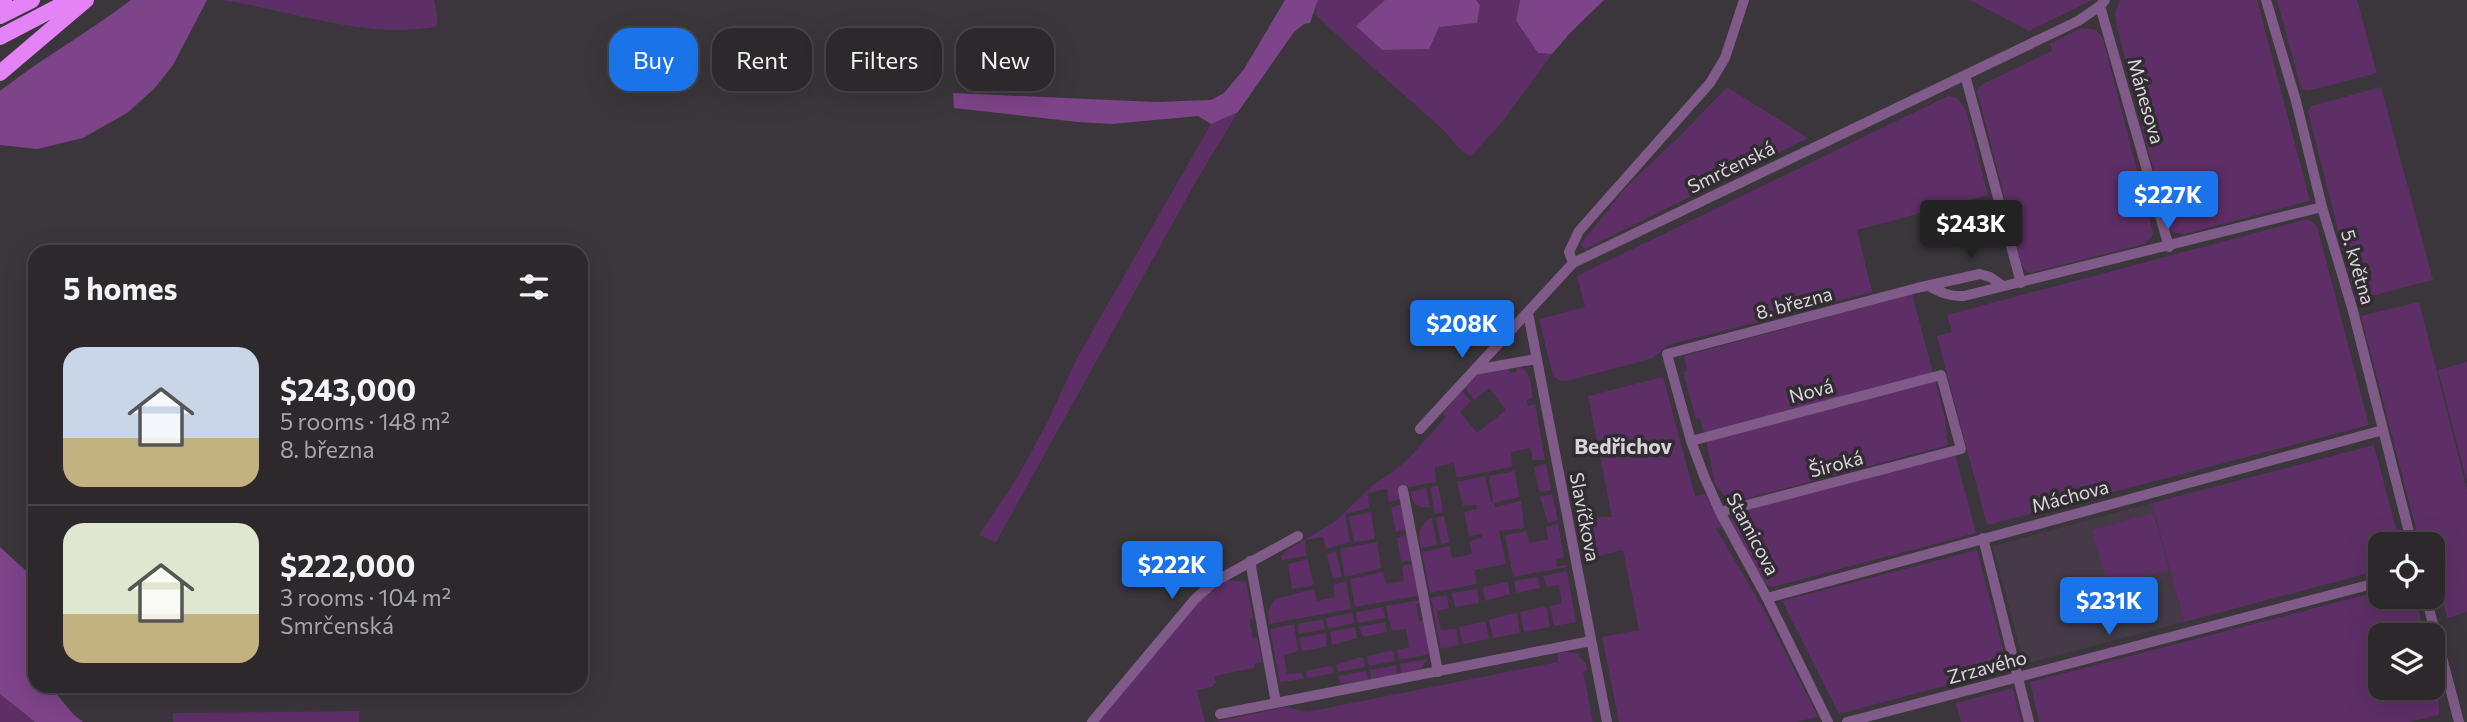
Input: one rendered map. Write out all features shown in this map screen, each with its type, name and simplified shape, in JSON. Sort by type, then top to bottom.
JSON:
[{"type":"highway","points":[[0,16],[33,0]]},
{"type":"highway","points":[[0,37],[71,0]]},
{"type":"highway","points":[[0,73],[86,0]]},
{"type":"street","points":[[1573,263],[1569,252],[1578,231],[1710,83],[1725,58],[1744,0]]},
{"type":"street","name":"5. května","points":[[2266,0],[2296,101],[2322,208],[2353,311],[2409,532]]},
{"type":"street","name":"Smrčenská","points":[[1420,429],[1573,263],[2078,21],[2103,3]]},
{"type":"street","name":"Mánesova","points":[[2103,3],[2169,247]]},
{"type":"street","points":[[1965,75],[2021,283]]},
{"type":"street","name":"8. března","points":[[1929,286],[1956,297],[2322,208]]},
{"type":"street","name":"8. března","points":[[1667,354],[1980,274],[2003,286]]},
{"type":"street","name":"Slavíčkova","points":[[1528,313],[1607,722]]},
{"type":"street","name":"Stamicova","points":[[1667,354],[1691,441],[1720,512],[1767,597],[1828,722]]},
{"type":"street","points":[[1474,370],[1536,359]]},
{"type":"street","name":"Nová","points":[[1691,441],[1941,375],[1961,449]]},
{"type":"street","name":"Máchova","points":[[1767,597],[2383,430]]},
{"type":"street","name":"Široká","points":[[1720,512],[1961,449]]},
{"type":"street","points":[[1403,490],[1438,672]]},
{"type":"street","points":[[1092,722],[1195,599],[1214,582],[1298,536]]},
{"type":"street","points":[[1983,538],[2029,722]]},
{"type":"street","points":[[1250,561],[1276,703]]},
{"type":"street","name":"Zrzavého","points":[[1847,722],[2368,585]]},
{"type":"street","points":[[2429,609],[2459,722]]},
{"type":"street","points":[[1220,713],[1591,641]]},
{"type":"shaded area","points":[[131,0],[207,0],[173,65],[154,89],[127,113],[83,138],[37,149],[0,145],[0,91]]},
{"type":"shaded area","points":[[220,0],[434,0],[438,21],[435,27],[381,29],[327,22]]},
{"type":"shaded area","points":[[1285,0],[1318,0],[1310,23],[1294,32],[1238,112],[1211,124],[1198,116],[1112,124],[954,108],[953,93],[1156,102],[1211,100],[1224,93],[1244,69]]},
{"type":"shaded area","points":[[1318,0],[1385,0],[1356,26],[1382,50],[1429,49],[1439,27],[1477,23],[1480,5],[1476,0],[1520,0],[1516,22],[1538,53],[1552,54],[1503,121],[1471,156],[1462,151],[1444,130],[1315,14]]},
{"type":"shaded area","points":[[1385,0],[1476,0],[1480,5],[1477,23],[1439,27],[1429,49],[1382,50],[1356,26]]},
{"type":"shaded area","points":[[1520,0],[1604,0],[1552,54],[1538,53],[1516,21]]},
{"type":"shaded area","points":[[1970,0],[2092,0],[2029,31]]},
{"type":"shaded area","points":[[2120,0],[2257,0],[2310,201],[2184,234],[2172,232],[2167,223],[2117,27],[2115,13]]},
{"type":"shaded area","points":[[2277,0],[2357,0],[2377,73],[2307,91],[2301,88]]},
{"type":"shaded area","points":[[2081,28],[2096,30],[2103,39],[2153,232],[2152,237],[2144,244],[2030,273],[2021,263],[1977,90],[1983,84],[2052,51],[2050,44]]},
{"type":"shaded area","points":[[1727,87],[1808,138],[1585,249],[1581,244],[1627,186]]},
{"type":"shaded area","points":[[2381,87],[2433,280],[2356,300],[2308,112],[2311,106]]},
{"type":"shaded area","points":[[1948,96],[1958,98],[1966,111],[1988,195],[1857,230],[1872,292],[1668,345],[1653,358],[1567,381],[1553,376],[1539,319],[1585,307],[1577,276]]},
{"type":"shaded area","points":[[1238,112],[1195,183],[996,542],[979,535],[1017,478],[1048,421],[1077,358],[1211,124]]},
{"type":"shaded area","points":[[2308,219],[2317,226],[2369,425],[1987,525],[1937,336],[1952,332],[1947,315]]},
{"type":"shaded area","points":[[1912,294],[1933,373],[1704,433],[1700,418],[1696,419],[1683,372],[1687,371],[1684,356]]},
{"type":"shaded area","points":[[2419,302],[2467,490],[2467,612],[2447,618],[2445,532],[2417,532],[2361,316]]},
{"type":"shaded area","points":[[2467,362],[2467,482],[2438,370]]},
{"type":"shaded area","points":[[1516,366],[1528,374],[1533,398],[1527,400],[1528,406],[1535,404],[1545,460],[1533,460],[1530,448],[1511,452],[1512,467],[1460,477],[1456,476],[1454,463],[1435,467],[1436,482],[1399,489],[1401,499],[1389,502],[1387,489],[1368,493],[1369,508],[1345,514],[1350,542],[1326,549],[1323,537],[1305,540],[1306,556],[1282,560],[1281,556],[1286,551],[1336,521],[1374,484],[1412,455],[1446,417],[1443,413],[1462,391],[1471,401],[1460,412],[1477,433],[1506,410],[1489,388],[1474,400],[1465,388],[1476,375],[1509,367],[1510,373],[1517,372]]},
{"type":"shaded area","points":[[1663,377],[1695,496],[1705,494],[1722,526],[1716,529],[1762,606],[1818,717],[1795,722],[1619,722],[1602,637],[1639,630],[1623,550],[1585,559],[1578,526],[1589,519],[1612,517],[1588,396]]},
{"type":"shaded area","points":[[1935,380],[1945,419],[1948,445],[1730,503],[1715,484],[1706,440]]},
{"type":"shaded area","points":[[2374,445],[2397,532],[2368,532],[2368,573],[2184,622],[2152,503]]},
{"type":"shaded area","points":[[1955,454],[1976,533],[1772,587],[1765,584],[1730,522],[1732,515],[1737,512]]},
{"type":"shaded area","points":[[1546,464],[1551,490],[1542,492],[1539,491],[1534,467]]},
{"type":"shaded area","points":[[1515,471],[1519,497],[1494,503],[1495,507],[1521,501],[1524,528],[1499,531],[1506,564],[1474,570],[1477,584],[1430,593],[1422,552],[1450,546],[1452,558],[1472,554],[1470,542],[1482,537],[1481,534],[1469,536],[1464,512],[1477,509],[1476,505],[1463,506],[1457,482],[1485,476],[1491,502],[1489,476]]},
{"type":"shaded area","points":[[1438,485],[1443,510],[1435,514],[1430,488]]},
{"type":"shaded area","points":[[1426,488],[1430,508],[1414,503],[1410,492]]},
{"type":"shaded area","points":[[1552,494],[1558,520],[1548,523],[1540,497]]},
{"type":"shaded area","points":[[2152,503],[2184,622],[2024,664],[1993,546]]},
{"type":"shaded area","points":[[1401,504],[1407,529],[1396,532],[1391,508]]},
{"type":"shaded area","points":[[1371,512],[1375,539],[1354,542],[1349,517]]},
{"type":"shaded area","points":[[2153,513],[2169,570],[2108,587],[2092,530]]},
{"type":"shaded area","points":[[1444,516],[1449,540],[1448,543],[1441,544],[1436,518]]},
{"type":"shaded area","points":[[1432,518],[1437,545],[1421,548],[1420,530],[1424,523]]},
{"type":"shaded area","points":[[1558,524],[1564,557],[1556,560],[1557,567],[1566,567],[1513,577],[1505,535],[1527,531],[1529,543],[1548,539],[1546,527]]},
{"type":"shaded area","points":[[1408,534],[1413,560],[1401,562],[1397,538]]},
{"type":"shaded area","points":[[1377,542],[1381,568],[1345,577],[1340,549]]},
{"type":"shaded area","points":[[0,547],[28,573],[28,693],[56,693],[83,722],[35,722],[0,694]]},
{"type":"shaded area","points":[[1977,550],[2008,669],[1839,714],[1782,601]]},
{"type":"shaded area","points":[[1336,551],[1342,577],[1333,579],[1327,555]]},
{"type":"shaded area","points":[[1308,559],[1313,583],[1311,586],[1292,589],[1288,564]]},
{"type":"shaded area","points":[[1413,564],[1418,596],[1355,607],[1350,579],[1383,572],[1386,584],[1404,581],[1402,568]]},
{"type":"shaded area","points":[[1567,571],[1576,622],[1554,626],[1550,606],[1562,603],[1559,585],[1547,587],[1543,576]]},
{"type":"shaded area","points":[[1538,577],[1540,588],[1516,593],[1514,581]]},
{"type":"shaded area","points":[[1228,580],[1246,582],[1253,618],[1249,620],[1253,638],[1257,637],[1262,662],[1254,664],[1254,668],[1214,676],[1216,683],[1213,687],[1197,690],[1205,722],[1098,722],[1197,603]]},
{"type":"shaded area","points":[[1346,581],[1351,609],[1269,624],[1268,611],[1275,599],[1314,589],[1317,601],[1335,597],[1333,585]]},
{"type":"shaded area","points":[[1508,582],[1510,594],[1485,601],[1483,587]]},
{"type":"shaded area","points":[[1477,589],[1479,603],[1455,607],[1452,593]]},
{"type":"shaded area","points":[[2368,594],[2368,609],[2418,609],[2422,623],[2368,623],[2368,700],[2439,700],[2439,715],[2409,722],[2039,722],[2030,682]]},
{"type":"shaded area","points":[[1447,595],[1449,608],[1437,611],[1441,630],[1456,629],[1459,645],[1441,649],[1431,598]]},
{"type":"shaded area","points":[[1420,600],[1421,603],[1416,604],[1419,621],[1425,620],[1430,651],[1426,655],[1399,660],[1397,650],[1409,647],[1406,629],[1393,631],[1386,606]]},
{"type":"shaded area","points":[[1383,607],[1385,618],[1358,623],[1356,612]]},
{"type":"shaded area","points":[[1547,608],[1550,627],[1524,632],[1520,612]]},
{"type":"shaded area","points":[[1352,613],[1354,623],[1328,629],[1326,618]]},
{"type":"shaded area","points":[[1517,614],[1520,633],[1493,638],[1489,620]]},
{"type":"shaded area","points":[[1323,619],[1325,629],[1299,634],[1298,624]]},
{"type":"shaded area","points":[[1385,622],[1387,632],[1363,637],[1359,627]]},
{"type":"shaded area","points":[[1486,623],[1489,639],[1463,644],[1459,627]]},
{"type":"shaded area","points":[[1294,624],[1298,650],[1284,655],[1287,674],[1302,673],[1304,679],[1280,682],[1270,629]]},
{"type":"shaded area","points":[[1355,627],[1357,638],[1332,645],[1330,632]]},
{"type":"shaded area","points":[[1326,633],[1326,647],[1302,651],[1299,638]]},
{"type":"shaded area","points":[[1391,651],[1395,661],[1369,666],[1367,656]]},
{"type":"shaded area","points":[[1557,653],[1580,654],[1579,657],[1586,663],[1587,670],[1583,671],[1593,722],[1214,722],[1287,707],[1307,712],[1558,662]]},
{"type":"shaded area","points":[[1363,658],[1365,667],[1338,672],[1336,665]]},
{"type":"shaded area","points":[[1428,659],[1420,669],[1401,673],[1400,664]]},
{"type":"shaded area","points":[[1396,665],[1397,674],[1371,680],[1370,670]]},
{"type":"shaded area","points":[[1333,667],[1334,673],[1307,678],[1306,671]]},
{"type":"shaded area","points":[[1366,671],[1368,680],[1340,684],[1339,676]]},
{"type":"shaded area","points":[[2013,688],[2021,722],[1961,722],[1956,703]]},
{"type":"shaded area","points":[[0,694],[35,722],[0,722]]},
{"type":"shaded area","points":[[359,711],[359,722],[173,722],[173,713]]},
{"type":"district","name":"Bedřichov","points":[[1623,447]]}]
